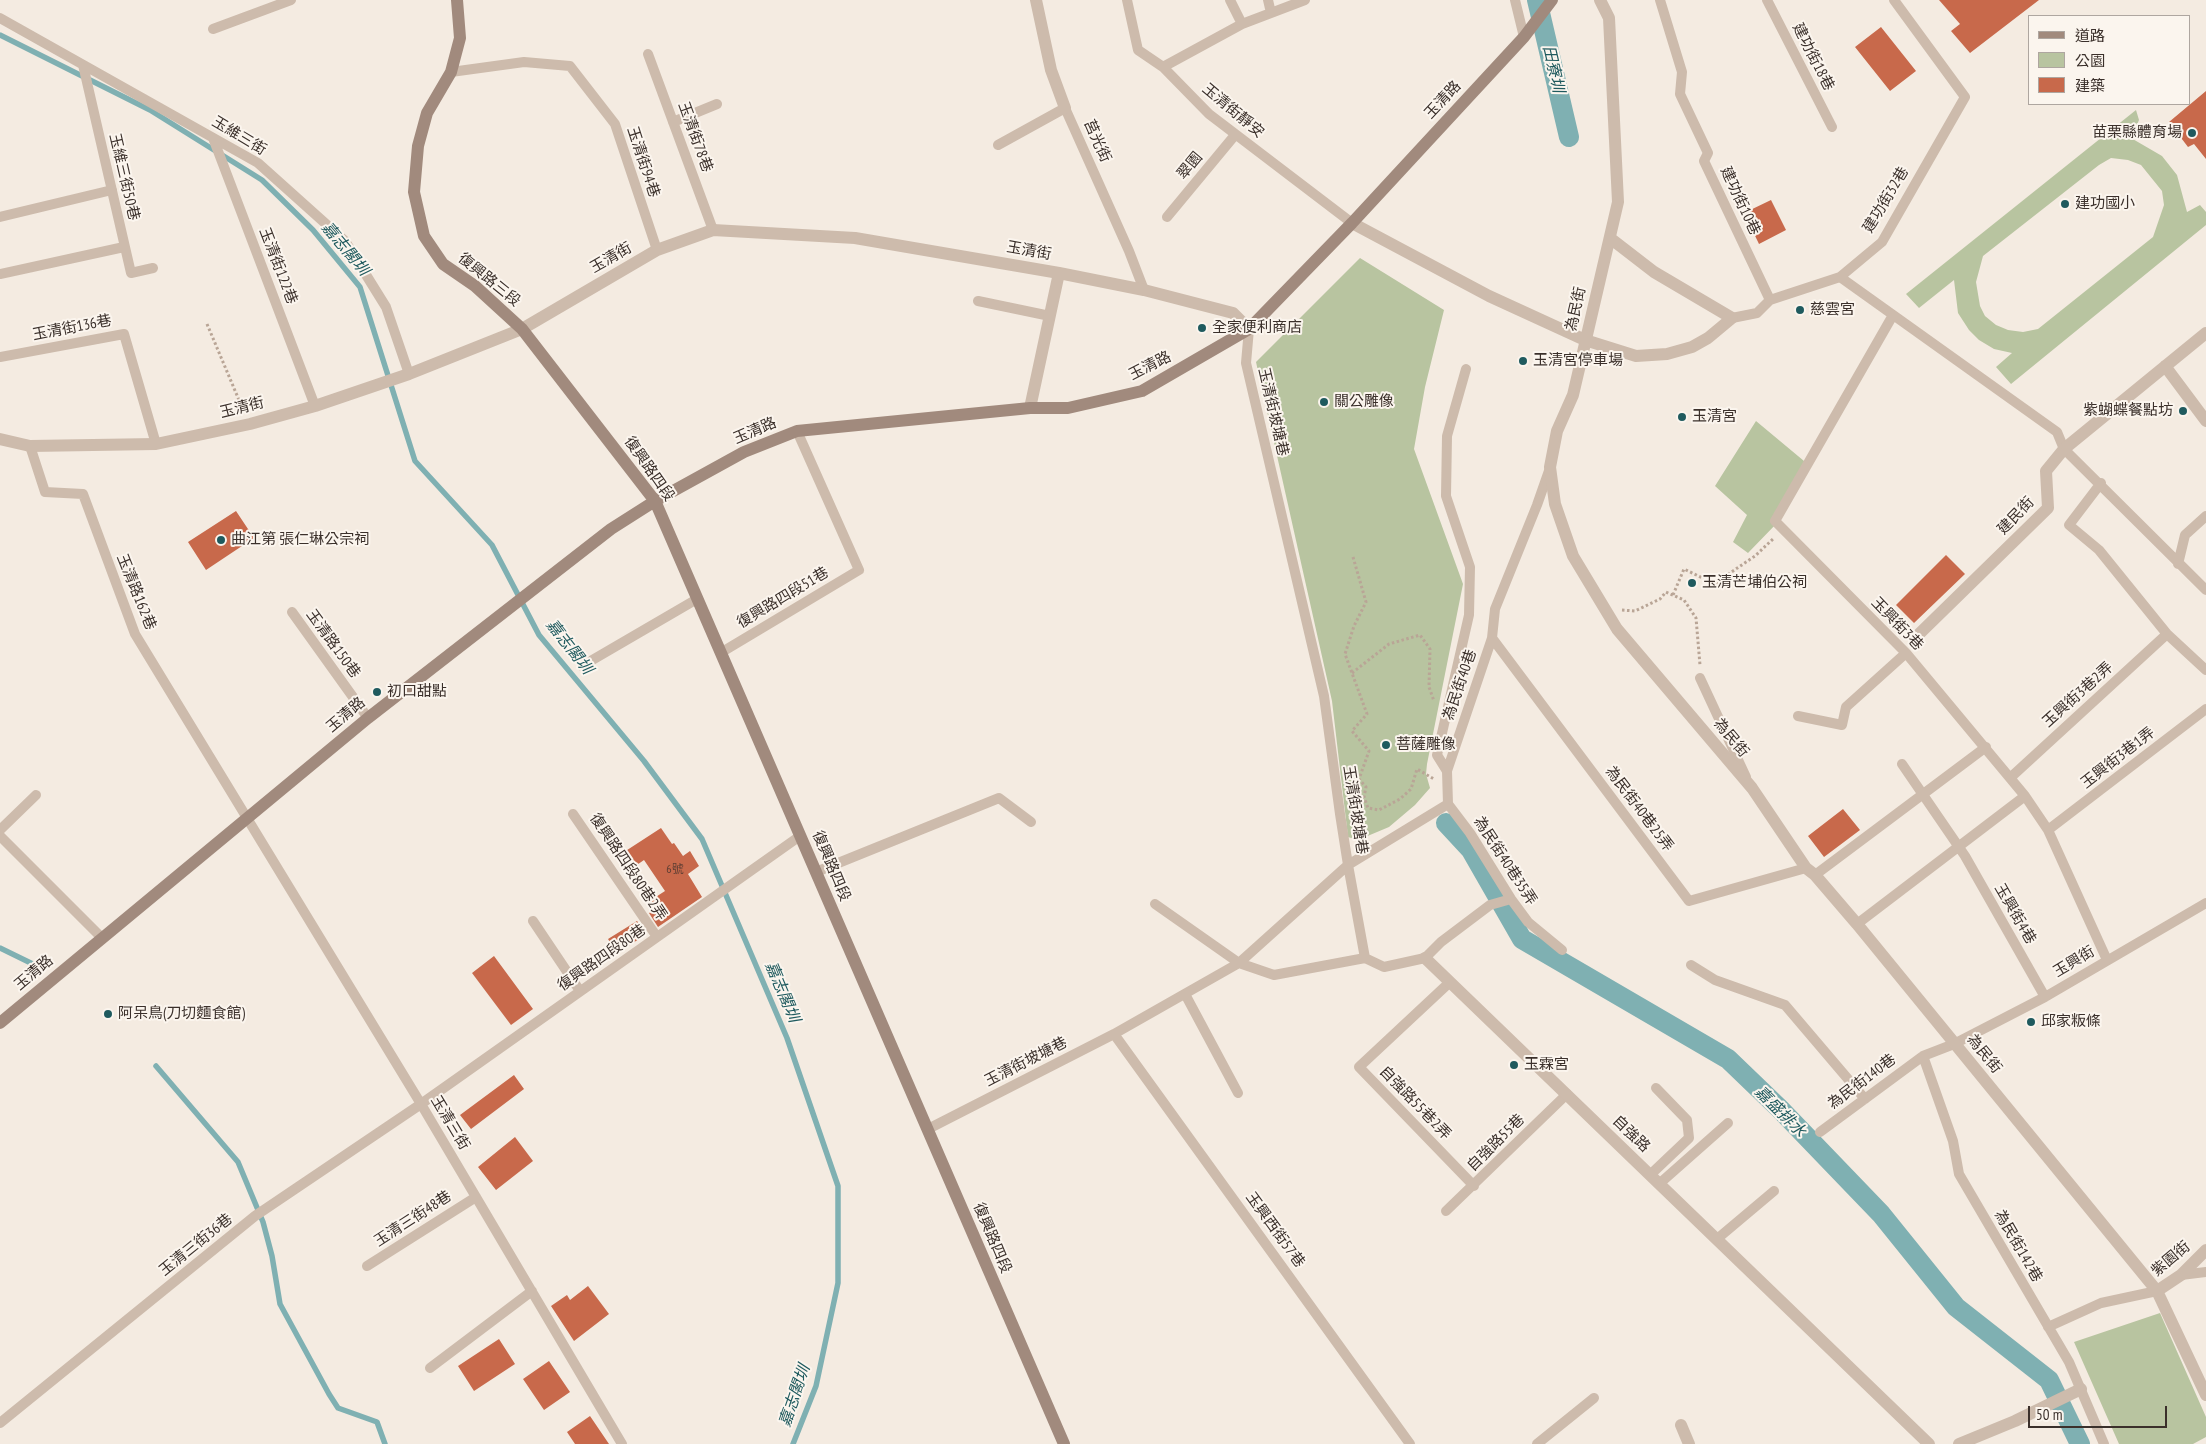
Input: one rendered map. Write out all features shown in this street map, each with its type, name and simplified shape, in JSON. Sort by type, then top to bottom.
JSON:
[{"type":"street","name":"復興路三段","points":[[457,0],[460,38],[451,72],[427,113],[418,146],[414,192],[424,236],[443,264],[475,286],[522,329]]},
{"type":"street","name":"莒光街","points":[[1036,0],[1051,70],[1065,108]]},
{"type":"street","name":"玉清路","points":[[0,1023],[368,718],[611,529],[655,501],[744,452],[796,431],[1030,408],[1068,408],[1142,391],[1249,329],[1352,223],[1524,37],[1552,0]]},
{"type":"street","name":"為民街","points":[[1600,0],[1609,18],[1618,202],[1585,340],[1574,395],[1557,432],[1550,467],[1555,504],[1573,556],[1617,629],[1752,788],[1811,872],[1857,924],[2157,1291],[2206,1395]]},
{"type":"street","name":"建功街32巷","points":[[1352,223],[1489,296],[1585,340],[1636,356],[1666,354],[1692,347],[1708,338],[1732,318]]},
{"type":"street","name":"玉清街","points":[[0,439],[30,446],[156,444],[250,424],[315,406],[409,374],[522,329],[657,250],[713,230],[855,238],[1059,272],[1144,290],[1233,313],[1249,329]]},
{"type":"street","points":[[1610,238],[1654,272],[1732,318]]},
{"type":"street","points":[[1030,408],[1059,272]]},
{"type":"street","name":"復興路四段","points":[[522,329],[655,501],[1064,1444]]},
{"type":"street","name":"建民街","points":[[1917,636],[2048,508],[2046,471],[2064,449],[2206,334]]},
{"type":"street","points":[[2165,366],[2206,421]]},
{"type":"street","name":"自強路","points":[[1425,958],[1929,1444]]},
{"type":"street","name":"紫園街","points":[[2157,1291],[2181,1275],[2206,1250]]},
{"type":"street","points":[[1958,1444],[2015,1421],[2081,1389]]},
{"type":"street","points":[[1682,1425],[1689,1444]]},
{"type":"lane","points":[[213,29],[291,0]]},
{"type":"lane","name":"玉清街靜安","points":[[1127,0],[1138,50],[1164,67],[1209,114],[1352,223]]},
{"type":"lane","points":[[1230,0],[1242,24]]},
{"type":"lane","points":[[1268,0],[1271,13]]},
{"type":"lane","points":[[1164,67],[1242,24],[1306,0]]},
{"type":"lane","points":[[1515,0],[1524,37]]},
{"type":"lane","name":"建功街10巷","points":[[1660,0],[1682,72],[1680,94],[1708,153],[1704,162],[1770,300]]},
{"type":"lane","name":"建功街18巷","points":[[1767,0],[1832,127]]},
{"type":"lane","name":"建功街32巷","points":[[1732,318],[1757,313],[1770,300],[1840,277],[1882,242],[1966,97],[1894,0]]},
{"type":"lane","name":"玉維三街","points":[[0,18],[258,163],[345,241],[386,307],[409,374]]},
{"type":"lane","name":"玉清街78巷","points":[[648,54],[713,230]]},
{"type":"lane","name":"玉清街94巷","points":[[451,72],[524,62],[570,66],[615,124],[657,250]]},
{"type":"lane","name":"玉維三街50巷","points":[[83,65],[131,273],[154,268]]},
{"type":"lane","points":[[673,122],[717,104]]},
{"type":"lane","points":[[998,145],[1065,108]]},
{"type":"lane","name":"莒光街","points":[[1065,108],[1129,251],[1144,290]]},
{"type":"lane","name":"翠園","points":[[1167,216],[1235,135]]},
{"type":"lane","name":"玉清街122巷","points":[[213,138],[315,406]]},
{"type":"lane","points":[[0,217],[112,190]]},
{"type":"lane","points":[[0,274],[124,247]]},
{"type":"lane","points":[[1840,277],[2057,432],[2064,449],[2101,483],[2178,564],[2206,590]]},
{"type":"lane","points":[[978,301],[1050,316]]},
{"type":"lane","points":[[1782,529],[1775,521],[1893,315]]},
{"type":"lane","name":"玉清街坡塘巷","points":[[928,1129],[1114,1034],[1239,963],[1348,865],[1324,696],[1246,363],[1249,329]]},
{"type":"lane","name":"玉清街136巷","points":[[0,357],[124,334],[156,444]]},
{"type":"lane","points":[[1447,771],[1437,755],[1469,615],[1470,567],[1446,496],[1446,436],[1466,368]]},
{"type":"lane","name":"復興路四段51巷","points":[[722,652],[859,570],[796,431]]},
{"type":"lane","name":"玉清路162巷","points":[[30,446],[46,492],[83,494],[135,634],[248,819]]},
{"type":"lane","name":"為民街40巷","points":[[1448,804],[1447,771],[1492,638],[1495,609],[1537,505],[1550,467]]},
{"type":"lane","points":[[2101,483],[2069,525],[2098,550],[2166,634],[2206,670]]},
{"type":"lane","points":[[2178,564],[2184,535],[2206,516]]},
{"type":"lane","name":"玉興街3巷","points":[[1782,529],[1906,653],[2025,796],[2048,830],[2107,960]]},
{"type":"lane","points":[[582,666],[697,598]]},
{"type":"lane","name":"玉清路150巷","points":[[292,612],[368,718]]},
{"type":"lane","name":"玉興街3巷2弄","points":[[2010,778],[2166,634]]},
{"type":"lane","name":"為民街40巷25弄","points":[[1492,638],[1689,901],[1811,872]]},
{"type":"lane","points":[[1798,716],[1842,725],[1846,707],[1906,653]]},
{"type":"lane","points":[[1700,678],[1752,788]]},
{"type":"lane","name":"玉興街3巷1弄","points":[[2048,830],[2206,709]]},
{"type":"lane","points":[[1811,872],[1986,747]]},
{"type":"lane","name":"玉興街4巷","points":[[1902,764],[1959,847],[2045,997]]},
{"type":"lane","points":[[0,830],[36,795]]},
{"type":"lane","points":[[1857,924],[2025,796]]},
{"type":"lane","points":[[816,872],[999,798],[1031,822]]},
{"type":"lane","points":[[1365,958],[1348,865],[1448,804]]},
{"type":"lane","name":"為民街40巷35弄","points":[[1448,804],[1470,833],[1511,899],[1528,922],[1562,950]]},
{"type":"lane","name":"復興路四段80巷2弄","points":[[573,814],[658,937]]},
{"type":"lane","name":"玉清三街","points":[[248,819],[421,1104],[622,1444]]},
{"type":"lane","points":[[0,836],[102,938]]},
{"type":"lane","name":"復興路四段80巷","points":[[421,1104],[800,836]]},
{"type":"lane","points":[[1155,904],[1239,963],[1274,975],[1365,958],[1384,967],[1425,958],[1441,942],[1490,905],[1511,899]]},
{"type":"lane","name":"玉興街","points":[[1923,1056],[1954,1044],[2045,997],[2206,903]]},
{"type":"lane","points":[[533,921],[580,991]]},
{"type":"lane","points":[[1691,965],[1715,980],[1785,1005],[1865,1099]]},
{"type":"lane","name":"自強路55巷2弄","points":[[1450,982],[1359,1067],[1474,1186]]},
{"type":"lane","points":[[1185,994],[1238,1093]]},
{"type":"lane","name":"玉興西街57巷","points":[[1114,1034],[1410,1444]]},
{"type":"lane","name":"為民街140巷","points":[[1820,1132],[1923,1056]]},
{"type":"lane","name":"為民街142巷","points":[[1923,1056],[1953,1140],[1959,1174],[2069,1362],[2104,1444]]},
{"type":"lane","points":[[1654,1179],[1689,1138],[1687,1120],[1656,1088]]},
{"type":"lane","name":"自強路55巷","points":[[1446,1211],[1567,1094]]},
{"type":"lane","name":"玉清三街36巷","points":[[0,1423],[255,1216],[421,1104]]},
{"type":"lane","points":[[1654,1179],[1728,1123]]},
{"type":"lane","points":[[1717,1239],[1774,1191]]},
{"type":"lane","name":"玉清三街48巷","points":[[367,1266],[476,1197]]},
{"type":"lane","points":[[2181,1275],[2206,1272]]},
{"type":"lane","points":[[430,1368],[532,1291]]},
{"type":"lane","points":[[2048,1327],[2101,1303],[2157,1291]]},
{"type":"lane","points":[[1537,1444],[1594,1398]]},
{"type":"path","points":[[207,324],[250,424]]},
{"type":"path","points":[[1673,595],[1684,568],[1717,585],[1727,575],[1755,556],[1782,529]]},
{"type":"path","points":[[1353,557],[1366,602],[1354,626],[1345,654],[1367,714],[1352,730],[1369,751],[1359,780],[1366,787],[1364,797],[1368,808],[1379,810],[1400,799],[1411,789],[1417,770],[1447,787]]},
{"type":"path","points":[[1635,611],[1660,599],[1666,592],[1684,600],[1696,618],[1700,678]]},
{"type":"path","points":[[1352,674],[1389,644],[1420,635],[1430,649],[1429,687],[1435,703]]},
{"type":"green space","points":[[2136,110],[2139,120],[2131,138],[2162,156],[2177,175],[2187,212],[2200,205],[2206,212],[2206,225],[2011,384],[1996,367],[2012,353],[1994,349],[1979,340],[1969,330],[1958,313],[1954,280],[1919,308],[1906,294]],"holes":[[[2111,158],[2128,160],[2141,165],[2162,191],[2164,205],[2153,237],[2038,329],[2023,332],[2008,330],[1996,325],[1985,316],[1980,306],[1976,282],[1983,256],[2099,165]]]},
{"type":"green space","points":[[1360,258],[1444,310],[1425,387],[1414,449],[1463,584],[1427,764],[1426,774],[1430,788],[1415,805],[1389,827],[1358,840],[1348,837],[1332,701],[1256,362]]},
{"type":"green space","points":[[1756,421],[1810,466],[1778,522],[1748,553],[1733,542],[1747,515],[1715,486]]},
{"type":"green space","points":[[2160,1313],[2206,1417],[2206,1437],[2193,1444],[2119,1444],[2074,1342]]},
{"type":"building","points":[[1939,0],[2039,0],[1970,53],[1951,31],[1960,24]]},
{"type":"building","points":[[1881,27],[1916,71],[1890,91],[1855,47]]},
{"type":"building","name":"苗栗縣體育場","points":[[2206,91],[2206,159],[2194,144],[2188,147],[2169,122]]},
{"type":"building","points":[[1771,200],[1786,230],[1759,244],[1744,213]]},
{"type":"building","name":"曲江第 張仁琳公宗祠","points":[[236,511],[254,538],[206,570],[188,542]]},
{"type":"building","points":[[1946,555],[1965,574],[1914,623],[1896,605]]},
{"type":"building","points":[[1843,809],[1860,830],[1824,857],[1808,836]]},
{"type":"building","points":[[661,828],[683,856],[690,851],[699,866],[688,874],[702,897],[658,927],[649,913],[653,911],[648,902],[665,891],[644,860],[631,869],[621,854]]},
{"type":"building","points":[[637,921],[647,934],[617,953],[608,939]]},
{"type":"building","points":[[494,956],[533,1009],[511,1025],[472,973]]},
{"type":"building","points":[[514,1075],[524,1089],[471,1129],[460,1115]]},
{"type":"building","points":[[515,1137],[533,1161],[496,1190],[478,1167]]},
{"type":"building","points":[[588,1286],[609,1314],[574,1341],[551,1306],[567,1295],[570,1300]]},
{"type":"building","points":[[499,1339],[515,1364],[474,1391],[458,1366]]},
{"type":"building","points":[[549,1361],[570,1392],[544,1410],[523,1379]]},
{"type":"building","points":[[590,1416],[609,1444],[575,1444],[567,1432]]},
{"type":"waterway","name":"田寮圳","points":[[1537,0],[1569,137]]},
{"type":"waterway","name":"嘉志閣圳","points":[[0,35],[150,110],[262,180],[313,230],[360,287],[415,461],[492,545],[539,635],[644,761],[702,839],[787,1038],[838,1186],[838,1283],[816,1386],[793,1444]]},
{"type":"waterway","name":"嘉盛排水","points":[[1446,823],[1471,850],[1522,939],[1728,1059],[1780,1109],[1881,1214],[1956,1307],[2049,1380],[2080,1444]]},
{"type":"waterway","points":[[0,948],[41,968]]},
{"type":"waterway","points":[[156,1066],[238,1162],[263,1222],[272,1256],[280,1304],[329,1394],[338,1408],[377,1422],[385,1444]]},
{"type":"place","name":"苗栗縣體育場","points":[[2192,133]]},
{"type":"place","name":"建功國小","points":[[2065,204]]},
{"type":"place","name":"慈雲宮","points":[[1800,310]]},
{"type":"place","name":"全家便利商店","points":[[1202,328]]},
{"type":"place","name":"玉清宮停車場","points":[[1523,361]]},
{"type":"place","name":"關公雕像","points":[[1324,402]]},
{"type":"place","name":"紫蝴蝶餐點坊","points":[[2183,411]]},
{"type":"place","name":"玉清宮","points":[[1682,417]]},
{"type":"place","name":"曲江第 張仁琳公宗祠","points":[[221,540]]},
{"type":"place","name":"玉清芒埔伯公祠","points":[[1692,583]]},
{"type":"place","name":"初口甜點","points":[[377,692]]},
{"type":"place","name":"菩薩雕像","points":[[1386,745]]},
{"type":"place","name":"阿呆鳥(刀切麵食館)","points":[[108,1014]]},
{"type":"place","name":"邱家粄條","points":[[2031,1022]]},
{"type":"place","name":"玉霖宮","points":[[1514,1065]]}]
